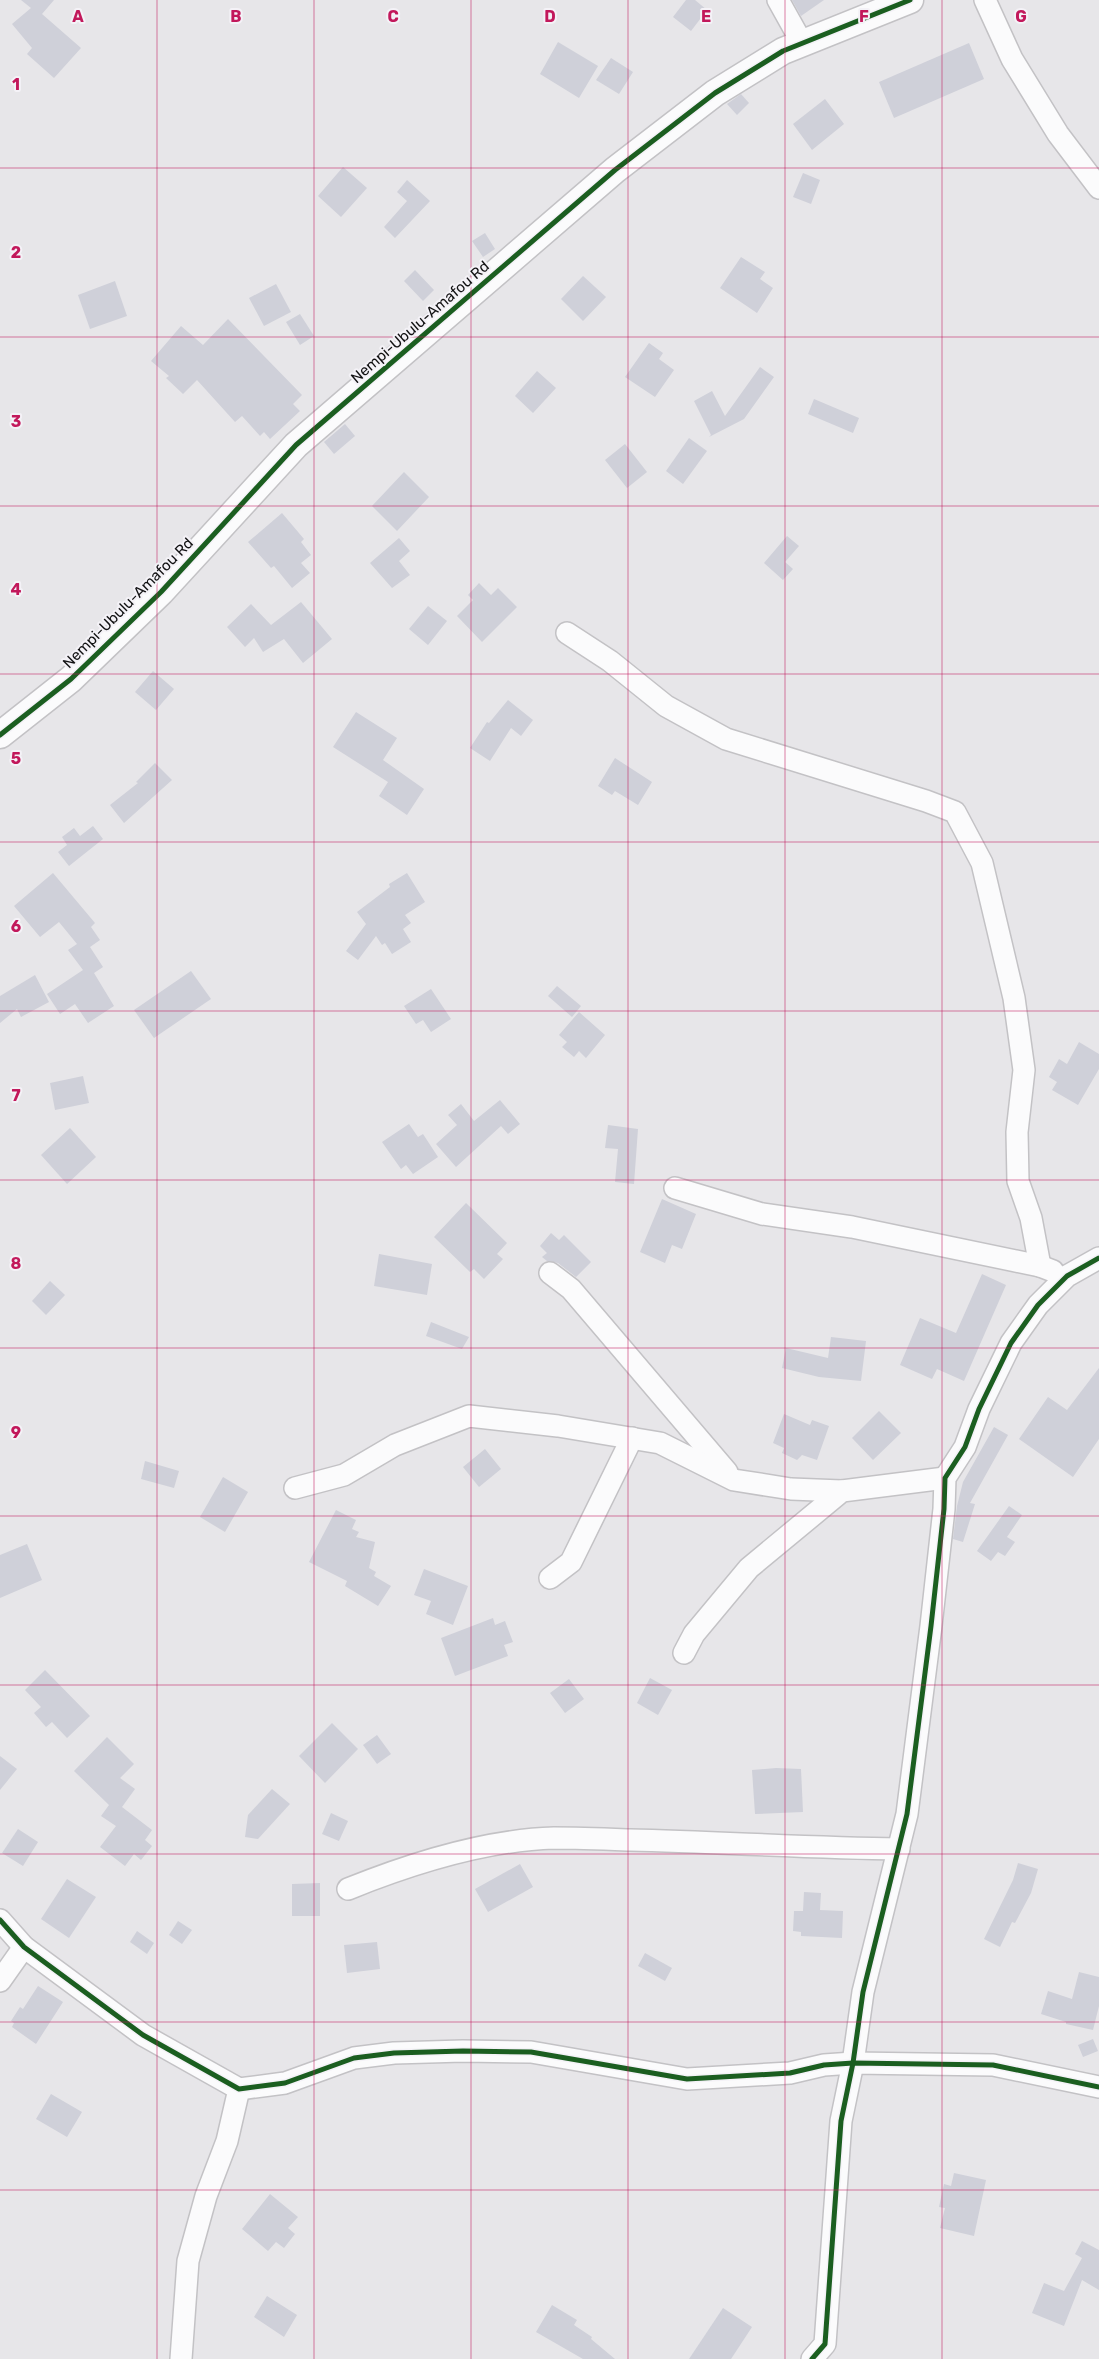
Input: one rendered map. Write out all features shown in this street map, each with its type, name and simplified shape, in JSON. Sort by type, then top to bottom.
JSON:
[{"type":"street","points":[[778,0],[802,43]]},
{"type":"street","name":"Nempi-Ubulu-Amafou Rd","points":[[0,735],[71,679],[161,592],[296,445],[615,170],[715,93],[783,51],[910,0]]},
{"type":"street","points":[[985,0],[1012,59],[1058,134],[1099,188]]},
{"type":"street","points":[[567,633],[610,661],[666,706],[726,739],[926,801],[955,812],[982,862],[1014,998],[1024,1070],[1017,1132],[1018,1181],[1032,1218],[1040,1266]]},
{"type":"street","points":[[675,1188],[762,1214],[852,1227],[1040,1266],[1067,1276]]},
{"type":"street","points":[[821,2354],[841,2120],[853,2063],[863,1992],[907,1814],[920,1726],[944,1509],[945,1478],[964,1447],[979,1409],[1011,1343],[1038,1305],[1067,1276],[1099,1258]]},
{"type":"street","points":[[550,1274],[571,1289],[734,1480]]},
{"type":"street","points":[[296,1488],[344,1475],[395,1445],[469,1416],[558,1426],[660,1443],[734,1480],[791,1489],[842,1491],[945,1478]]},
{"type":"street","points":[[550,1578],[571,1562],[632,1438]]},
{"type":"street","points":[[684,1653],[694,1634],[749,1568],[842,1491]]},
{"type":"street","points":[[348,1888],[391,1871],[479,1848],[552,1838],[899,1849]]},
{"type":"street","points":[[0,1920],[24,1948],[143,2035],[239,2089],[285,2083],[354,2058],[394,2053],[531,2052],[687,2079],[790,2073],[824,2065],[853,2063],[993,2065],[1099,2087]]},
{"type":"street","points":[[0,1981],[24,1948]]},
{"type":"street","points":[[181,2359],[188,2261],[206,2196],[227,2141],[239,2089]]},
{"type":"building","points":[[21,0],[54,0],[42,14],[81,48],[54,78],[27,54],[32,48],[12,24],[31,8]]},
{"type":"building","points":[[686,0],[695,0],[707,10],[691,31],[673,17]]},
{"type":"building","points":[[792,0],[824,0],[801,16]]},
{"type":"building","points":[[558,42],[598,66],[579,98],[540,74]]},
{"type":"building","points":[[969,43],[984,79],[894,118],[879,82]]},
{"type":"building","points":[[611,58],[633,72],[619,94],[596,80]]},
{"type":"building","points":[[741,94],[749,103],[737,115],[727,104]]},
{"type":"building","points":[[825,99],[844,124],[812,150],[793,124]]},
{"type":"building","points":[[343,167],[367,188],[341,217],[318,196]]},
{"type":"building","points":[[803,173],[820,180],[811,204],[793,197]]},
{"type":"building","points":[[407,180],[430,201],[395,238],[384,227],[407,201],[397,192]]},
{"type":"building","points":[[485,233],[495,249],[483,257],[472,241]]},
{"type":"building","points":[[741,257],[765,272],[760,279],[773,288],[757,313],[720,288]]},
{"type":"building","points":[[415,270],[434,290],[423,301],[404,281]]},
{"type":"building","points":[[583,276],[606,297],[583,321],[561,299]]},
{"type":"building","points":[[115,281],[127,316],[90,329],[78,295]]},
{"type":"building","points":[[276,284],[291,312],[264,326],[249,298]]},
{"type":"building","points":[[300,314],[314,336],[300,345],[286,322]]},
{"type":"building","points":[[228,319],[302,395],[293,404],[300,411],[270,439],[264,432],[260,436],[242,416],[235,422],[197,380],[183,394],[166,378],[169,376],[151,361],[181,326],[203,345]]},
{"type":"building","points":[[649,343],[663,353],[659,359],[674,370],[655,397],[625,377]]},
{"type":"building","points":[[760,367],[774,377],[744,419],[709,437],[711,435],[694,401],[712,391],[725,416]]},
{"type":"building","points":[[537,371],[556,388],[533,413],[515,396]]},
{"type":"building","points":[[814,399],[859,418],[853,433],[808,414]]},
{"type":"building","points":[[345,424],[355,436],[334,454],[324,442]]},
{"type":"building","points":[[689,438],[707,451],[683,484],[666,471]]},
{"type":"building","points":[[625,444],[647,472],[627,488],[605,460]]},
{"type":"building","points":[[404,472],[429,497],[397,531],[372,506]]},
{"type":"building","points":[[282,513],[304,539],[301,542],[311,555],[301,563],[310,573],[292,588],[274,566],[271,568],[248,542]]},
{"type":"building","points":[[787,536],[799,546],[785,562],[793,569],[783,580],[764,563]]},
{"type":"building","points":[[399,538],[410,551],[399,561],[410,575],[392,588],[370,563]]},
{"type":"building","points":[[479,583],[491,595],[498,588],[517,607],[482,642],[457,616],[473,600],[468,595]]},
{"type":"building","points":[[301,602],[332,639],[303,663],[284,639],[263,652],[254,638],[245,647],[227,627],[251,604],[271,625]]},
{"type":"building","points":[[428,606],[447,621],[428,645],[409,629]]},
{"type":"building","points":[[153,671],[174,689],[156,710],[135,692]]},
{"type":"building","points":[[508,700],[533,720],[521,736],[511,728],[490,761],[470,748],[487,722],[489,723]]},
{"type":"building","points":[[356,712],[397,738],[383,760],[424,789],[407,815],[379,796],[388,782],[333,747]]},
{"type":"building","points":[[615,758],[652,782],[638,805],[615,791],[612,795],[598,786]]},
{"type":"building","points":[[155,763],[172,780],[124,823],[110,805],[138,783],[136,782]]},
{"type":"building","points":[[93,826],[103,839],[69,866],[58,852],[67,845],[62,837],[74,828],[80,836]]},
{"type":"building","points":[[53,873],[95,923],[91,927],[100,940],[90,947],[103,967],[94,973],[114,1006],[88,1023],[75,1004],[60,1014],[47,994],[83,970],[68,950],[77,944],[59,922],[40,937],[14,906]]},
{"type":"building","points":[[407,873],[425,902],[405,915],[411,923],[403,929],[411,942],[392,954],[385,943],[382,945],[376,936],[358,960],[346,951],[366,924],[357,912],[390,887],[389,884]]},
{"type":"building","points":[[191,971],[211,999],[154,1038],[134,1010]]},
{"type":"building","points":[[35,975],[49,1002],[21,1017],[17,1009],[0,1023],[0,996]]},
{"type":"building","points":[[557,986],[581,1006],[572,1017],[548,996]]},
{"type":"building","points":[[431,989],[451,1019],[431,1032],[423,1020],[416,1024],[404,1006]]},
{"type":"building","points":[[579,1012],[605,1035],[586,1058],[579,1051],[574,1057],[562,1047],[567,1042],[559,1035]]},
{"type":"building","points":[[1079,1042],[1099,1054],[1099,1069],[1078,1105],[1052,1090],[1057,1082],[1049,1077],[1059,1059],[1067,1064]]},
{"type":"building","points":[[83,1076],[89,1103],[55,1110],[50,1083]]},
{"type":"building","points":[[500,1100],[520,1124],[508,1134],[501,1126],[456,1167],[436,1144],[457,1125],[448,1115],[461,1104],[474,1121]]},
{"type":"building","points":[[409,1124],[418,1137],[423,1134],[438,1157],[413,1174],[406,1165],[401,1169],[382,1142]]},
{"type":"building","points":[[608,1125],[638,1129],[634,1184],[615,1182],[618,1149],[605,1148]]},
{"type":"building","points":[[70,1128],[96,1157],[67,1184],[41,1155]]},
{"type":"building","points":[[662,1199],[696,1214],[682,1249],[672,1245],[665,1263],[640,1252]]},
{"type":"building","points":[[466,1203],[507,1243],[497,1254],[503,1259],[484,1279],[474,1269],[470,1272],[434,1237]]},
{"type":"building","points":[[551,1233],[559,1240],[564,1235],[591,1262],[576,1277],[558,1263],[547,1261],[542,1257],[547,1253],[540,1246]]},
{"type":"building","points":[[379,1254],[432,1264],[427,1295],[374,1286]]},
{"type":"building","points":[[982,1274],[1006,1285],[964,1381],[937,1369],[932,1379],[900,1365],[920,1318],[956,1333]]},
{"type":"building","points":[[50,1281],[65,1295],[46,1315],[32,1301]]},
{"type":"building","points":[[431,1322],[469,1337],[462,1349],[426,1336]]},
{"type":"building","points":[[831,1337],[866,1341],[861,1381],[819,1377],[782,1368],[786,1348],[828,1358]]},
{"type":"building","points":[[1099,1368],[1099,1439],[1073,1477],[1019,1439],[1048,1397],[1067,1410]]},
{"type":"building","points":[[879,1411],[901,1433],[873,1460],[852,1438]]},
{"type":"building","points":[[784,1414],[810,1425],[812,1420],[829,1426],[817,1460],[802,1455],[797,1460],[782,1453],[784,1448],[773,1443]]},
{"type":"building","points":[[994,1427],[1008,1435],[970,1503],[975,1504],[963,1542],[953,1539],[957,1506],[963,1482]]},
{"type":"building","points":[[485,1449],[501,1469],[479,1487],[463,1467]]},
{"type":"building","points":[[145,1461],[179,1471],[174,1488],[141,1479]]},
{"type":"building","points":[[223,1477],[248,1492],[225,1532],[200,1517]]},
{"type":"building","points":[[1009,1506],[1022,1515],[1007,1537],[1015,1542],[1005,1556],[998,1552],[991,1561],[977,1551]]},
{"type":"building","points":[[336,1510],[356,1520],[352,1529],[359,1532],[356,1537],[375,1542],[369,1568],[376,1572],[374,1576],[391,1586],[378,1606],[345,1586],[347,1581],[309,1562]]},
{"type":"building","points":[[27,1544],[42,1580],[0,1598],[0,1555]]},
{"type":"building","points":[[424,1569],[468,1586],[453,1625],[426,1614],[431,1601],[414,1595]]},
{"type":"building","points":[[493,1618],[495,1625],[505,1621],[513,1642],[504,1645],[508,1656],[455,1676],[441,1638]]},
{"type":"building","points":[[45,1670],[90,1716],[67,1738],[52,1722],[46,1727],[34,1713],[41,1707],[25,1690]]},
{"type":"building","points":[[650,1678],[672,1690],[658,1715],[637,1703]]},
{"type":"building","points":[[569,1679],[584,1699],[565,1713],[550,1693]]},
{"type":"building","points":[[332,1723],[358,1749],[325,1783],[299,1756]]},
{"type":"building","points":[[377,1735],[391,1754],[377,1764],[363,1745]]},
{"type":"building","points":[[107,1737],[134,1764],[120,1778],[135,1789],[122,1807],[152,1830],[145,1840],[152,1846],[141,1860],[134,1854],[125,1866],[100,1847],[116,1826],[101,1816],[109,1805],[74,1771]]},
{"type":"building","points":[[0,1756],[17,1769],[0,1790]]},
{"type":"building","points":[[776,1768],[801,1769],[803,1812],[755,1814],[752,1770]]},
{"type":"building","points":[[272,1789],[290,1804],[258,1839],[245,1837],[248,1815]]},
{"type":"building","points":[[331,1813],[348,1821],[339,1841],[322,1834]]},
{"type":"building","points":[[18,1829],[38,1842],[23,1866],[2,1853]]},
{"type":"building","points":[[1018,1863],[1038,1869],[1031,1893],[1015,1923],[1012,1922],[1000,1947],[984,1939],[1013,1880]]},
{"type":"building","points":[[520,1864],[533,1887],[488,1912],[475,1889]]},
{"type":"building","points":[[67,1879],[96,1897],[69,1938],[41,1919]]},
{"type":"building","points":[[320,1883],[320,1916],[292,1916],[292,1884]]},
{"type":"building","points":[[804,1892],[821,1893],[820,1910],[843,1911],[842,1938],[801,1936],[801,1932],[793,1931],[794,1911],[803,1911]]},
{"type":"building","points":[[178,1921],[192,1930],[182,1944],[169,1935]]},
{"type":"building","points":[[137,1931],[154,1943],[147,1954],[130,1942]]},
{"type":"building","points":[[377,1942],[380,1969],[347,1973],[344,1945]]},
{"type":"building","points":[[645,1953],[672,1968],[665,1981],[638,1966]]},
{"type":"building","points":[[1079,1972],[1099,1977],[1099,2006],[1093,2030],[1066,2024],[1066,2022],[1041,2014],[1048,1991],[1072,1999]]},
{"type":"building","points":[[38,1986],[63,2002],[36,2044],[12,2027],[14,2023],[11,2021],[20,2007],[23,2009]]},
{"type":"building","points":[[1093,2039],[1098,2051],[1083,2057],[1078,2045]]},
{"type":"building","points":[[51,2094],[82,2112],[67,2137],[36,2119]]},
{"type":"building","points":[[954,2173],[986,2180],[974,2236],[940,2228],[945,2208],[939,2207],[944,2184],[951,2186]]},
{"type":"building","points":[[270,2194],[298,2217],[288,2228],[295,2234],[284,2248],[276,2242],[268,2251],[242,2229]]},
{"type":"building","points":[[1082,2241],[1099,2250],[1099,2290],[1082,2280],[1064,2326],[1032,2313],[1044,2283],[1064,2291],[1082,2258],[1075,2254]]},
{"type":"building","points":[[267,2296],[297,2315],[284,2337],[254,2317]]},
{"type":"building","points":[[552,2305],[577,2320],[574,2325],[592,2337],[591,2339],[615,2359],[583,2359],[536,2332]]},
{"type":"building","points":[[723,2308],[752,2327],[731,2359],[689,2359]]},
{"type":"cycle path","points":[[0,735],[71,679],[161,592],[296,445],[615,170],[715,93],[783,51],[910,0]]},
{"type":"cycle path","points":[[812,2359],[825,2344],[841,2121],[853,2063],[863,1992],[907,1814],[931,1626],[944,1509],[945,1478],[965,1447],[979,1409],[1011,1343],[1038,1305],[1067,1276],[1099,1258]]},
{"type":"cycle path","points":[[0,1920],[24,1947],[143,2035],[239,2089],[285,2083],[354,2058],[394,2053],[463,2051],[531,2052],[687,2079],[790,2073],[824,2065],[853,2063],[993,2065],[1099,2087]]}]
